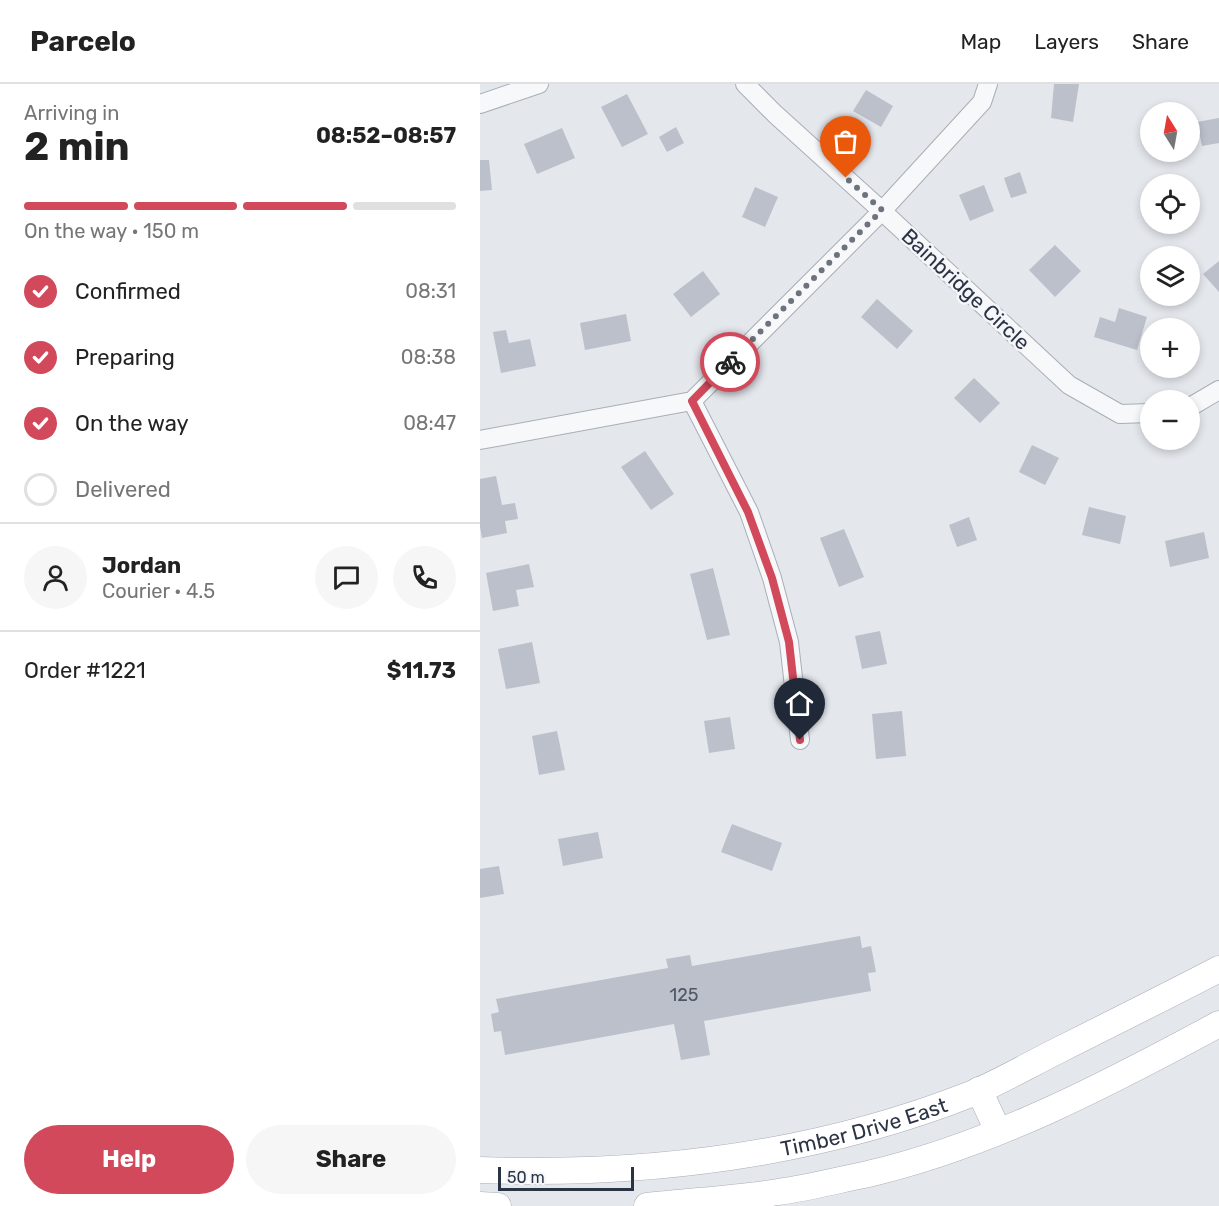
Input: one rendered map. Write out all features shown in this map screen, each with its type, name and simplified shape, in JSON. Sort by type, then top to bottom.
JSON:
[{"type":"main road","name":"Timber Drive East","points":[[480,1170],[567,1171],[629,1168],[736,1157],[860,1131],[979,1090],[1219,969]]},
{"type":"main road","points":[[647,1206],[779,1192],[870,1173],[957,1147],[1055,1108],[1219,1024]]},
{"type":"main road","points":[[979,1090],[998,1131]]},
{"type":"main road","points":[[480,1205],[498,1206]]},
{"type":"street","points":[[480,104],[539,84]]},
{"type":"street","name":"Bainbridge Circle","points":[[745,84],[1069,385],[1120,414],[1140,413]]},
{"type":"street","points":[[480,440],[692,401],[882,210],[982,102],[988,84]]},
{"type":"street","points":[[1200,400],[1219,390]]},
{"type":"street","points":[[692,401],[748,512],[772,578],[789,642],[800,740]]},
{"type":"building","points":[[1054,84],[1079,84],[1073,122],[1051,118]]},
{"type":"building","points":[[866,90],[893,106],[881,127],[853,111]]},
{"type":"building","points":[[627,94],[648,134],[622,147],[601,107]]},
{"type":"building","points":[[1219,118],[1219,143],[1202,146],[1200,121]]},
{"type":"building","points":[[676,127],[684,143],[667,152],[659,137]]},
{"type":"building","points":[[562,128],[575,158],[537,174],[524,144]]},
{"type":"building","points":[[480,160],[489,160],[492,190],[480,191]]},
{"type":"building","points":[[1020,172],[1027,193],[1011,198],[1004,178]]},
{"type":"building","points":[[984,185],[994,211],[970,221],[959,195]]},
{"type":"building","points":[[755,187],[778,197],[765,227],[742,217]]},
{"type":"building","points":[[1055,245],[1081,271],[1055,297],[1029,270]]},
{"type":"building","points":[[1219,261],[1219,292],[1203,274]]},
{"type":"building","points":[[703,271],[720,294],[691,317],[673,294]]},
{"type":"building","points":[[877,299],[913,331],[897,349],[861,317]]},
{"type":"building","points":[[1119,308],[1147,317],[1140,318],[1140,340],[1137,350],[1094,337],[1100,317],[1115,322]]},
{"type":"building","points":[[626,314],[631,341],[585,350],[580,323]]},
{"type":"building","points":[[506,330],[509,343],[530,339],[536,366],[501,373],[493,332]]},
{"type":"building","points":[[974,378],[1000,403],[980,423],[954,398]]},
{"type":"building","points":[[1032,445],[1059,458],[1045,485],[1019,472]]},
{"type":"building","points":[[645,451],[674,494],[651,510],[621,467]]},
{"type":"building","points":[[496,476],[502,505],[515,503],[518,519],[505,521],[507,533],[482,538],[480,479]]},
{"type":"building","points":[[1089,507],[1126,516],[1120,544],[1082,535]]},
{"type":"building","points":[[969,517],[977,540],[957,547],[949,525]]},
{"type":"building","points":[[844,529],[864,577],[839,587],[820,538]]},
{"type":"building","points":[[1204,532],[1209,558],[1170,567],[1165,541]]},
{"type":"building","points":[[529,564],[534,587],[516,590],[519,606],[493,611],[486,573]]},
{"type":"building","points":[[713,568],[730,635],[707,640],[690,574]]},
{"type":"building","points":[[880,631],[887,664],[862,669],[855,636]]},
{"type":"building","points":[[532,642],[540,683],[506,689],[498,649]]},
{"type":"building","points":[[902,711],[906,756],[876,759],[872,714]]},
{"type":"building","points":[[730,717],[735,749],[709,753],[704,721]]},
{"type":"building","points":[[557,731],[565,770],[539,775],[532,736]]},
{"type":"building","points":[[732,824],[782,843],[772,871],[721,852]]},
{"type":"building","points":[[598,832],[603,858],[563,866],[558,839]]},
{"type":"building","points":[[499,866],[504,894],[480,898],[480,869]]},
{"type":"building","points":[[860,936],[862,948],[871,946],[876,972],[868,973],[871,991],[704,1021],[710,1055],[681,1060],[674,1024],[505,1055],[501,1031],[494,1032],[491,1014],[499,1012],[496,999],[668,968],[666,959],[690,955],[692,966]]},
{"type":"way so far","points":[[730,362],[882,210],[846,178]]},
{"type":"route","points":[[730,362],[692,401],[748,512],[772,578],[789,642],[800,740]]}]
